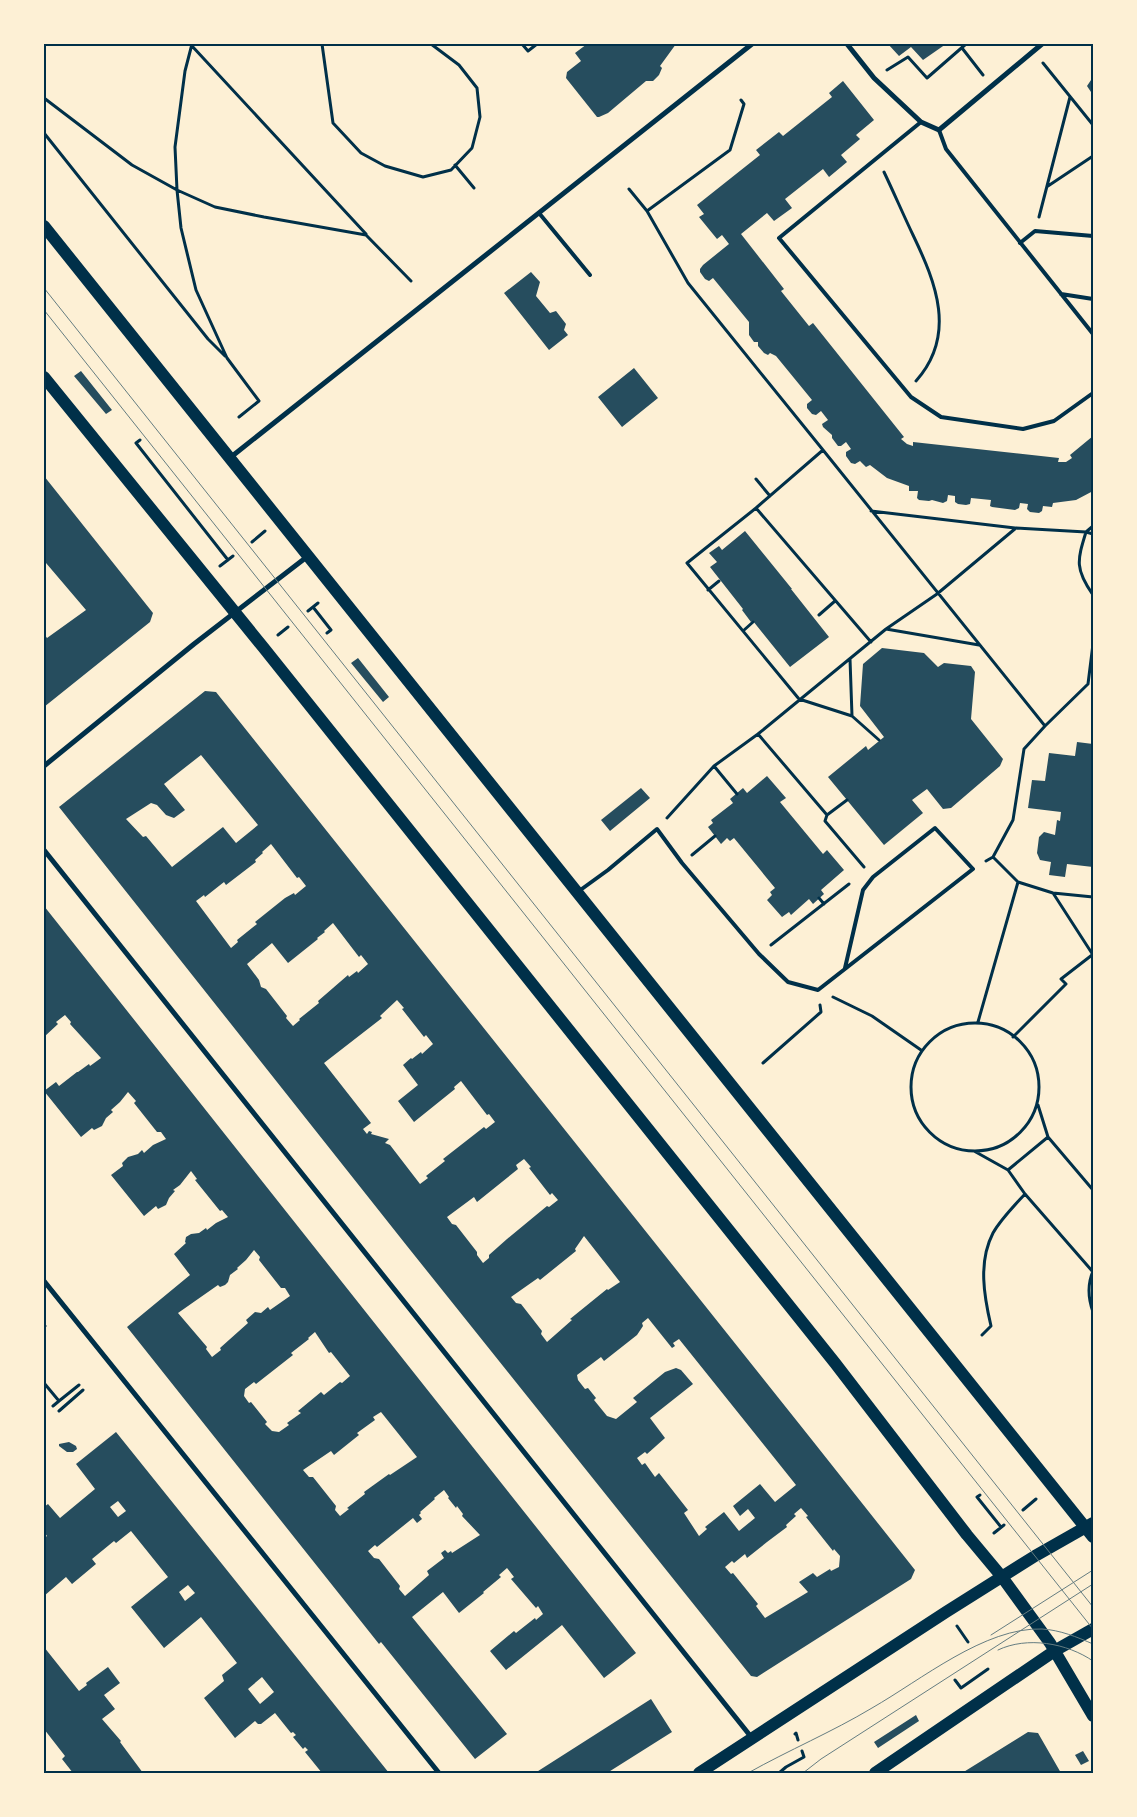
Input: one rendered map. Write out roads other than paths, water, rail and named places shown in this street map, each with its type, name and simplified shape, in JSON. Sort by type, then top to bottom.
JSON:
[{"type":"main road","points":[[44,226],[1091,1529],[1036,1556],[1002,1577],[699,1773]]},
{"type":"main road","points":[[44,377],[835,1363],[967,1536],[1002,1577],[1056,1650],[1093,1716]]},
{"type":"main road","points":[[875,1773],[1056,1650],[1093,1629]]},
{"type":"street","points":[[230,458],[752,44]]},
{"type":"street","points":[[847,44],[874,78],[921,122],[939,130],[1042,44]]},
{"type":"street","points":[[44,766],[234,612],[308,556]]},
{"type":"street","points":[[44,850],[753,1739]]},
{"type":"street","points":[[44,1281],[439,1773]]},
{"type":"lane","points":[[921,122],[779,238],[905,391],[941,417],[1023,428],[1054,421],[1093,393]]},
{"type":"lane","points":[[939,130],[946,149],[1093,334]]},
{"type":"lane","points":[[539,212],[590,275]]},
{"type":"lane","points":[[1020,243],[1035,231],[1093,236]]},
{"type":"lane","points":[[1060,294],[1093,299]]},
{"type":"lane","points":[[578,892],[608,870],[657,829],[682,863],[759,954],[788,982],[818,990],[972,869],[935,828],[873,877],[863,890],[845,968]]},
{"type":"tram line","points":[[44,288],[1093,1607]]},
{"type":"tram line","points":[[44,310],[1093,1629]]},
{"type":"tram line","points":[[991,1635],[1093,1570]]},
{"type":"tram line","points":[[803,1773],[821,1759],[1093,1584]]},
{"type":"tram line","points":[[748,1773],[857,1717],[954,1657],[998,1637],[1020,1631],[1042,1629],[1062,1632],[1093,1644]]},
{"type":"tram line","points":[[998,1650],[1021,1643],[1047,1644],[1071,1650],[1093,1661]]}]
